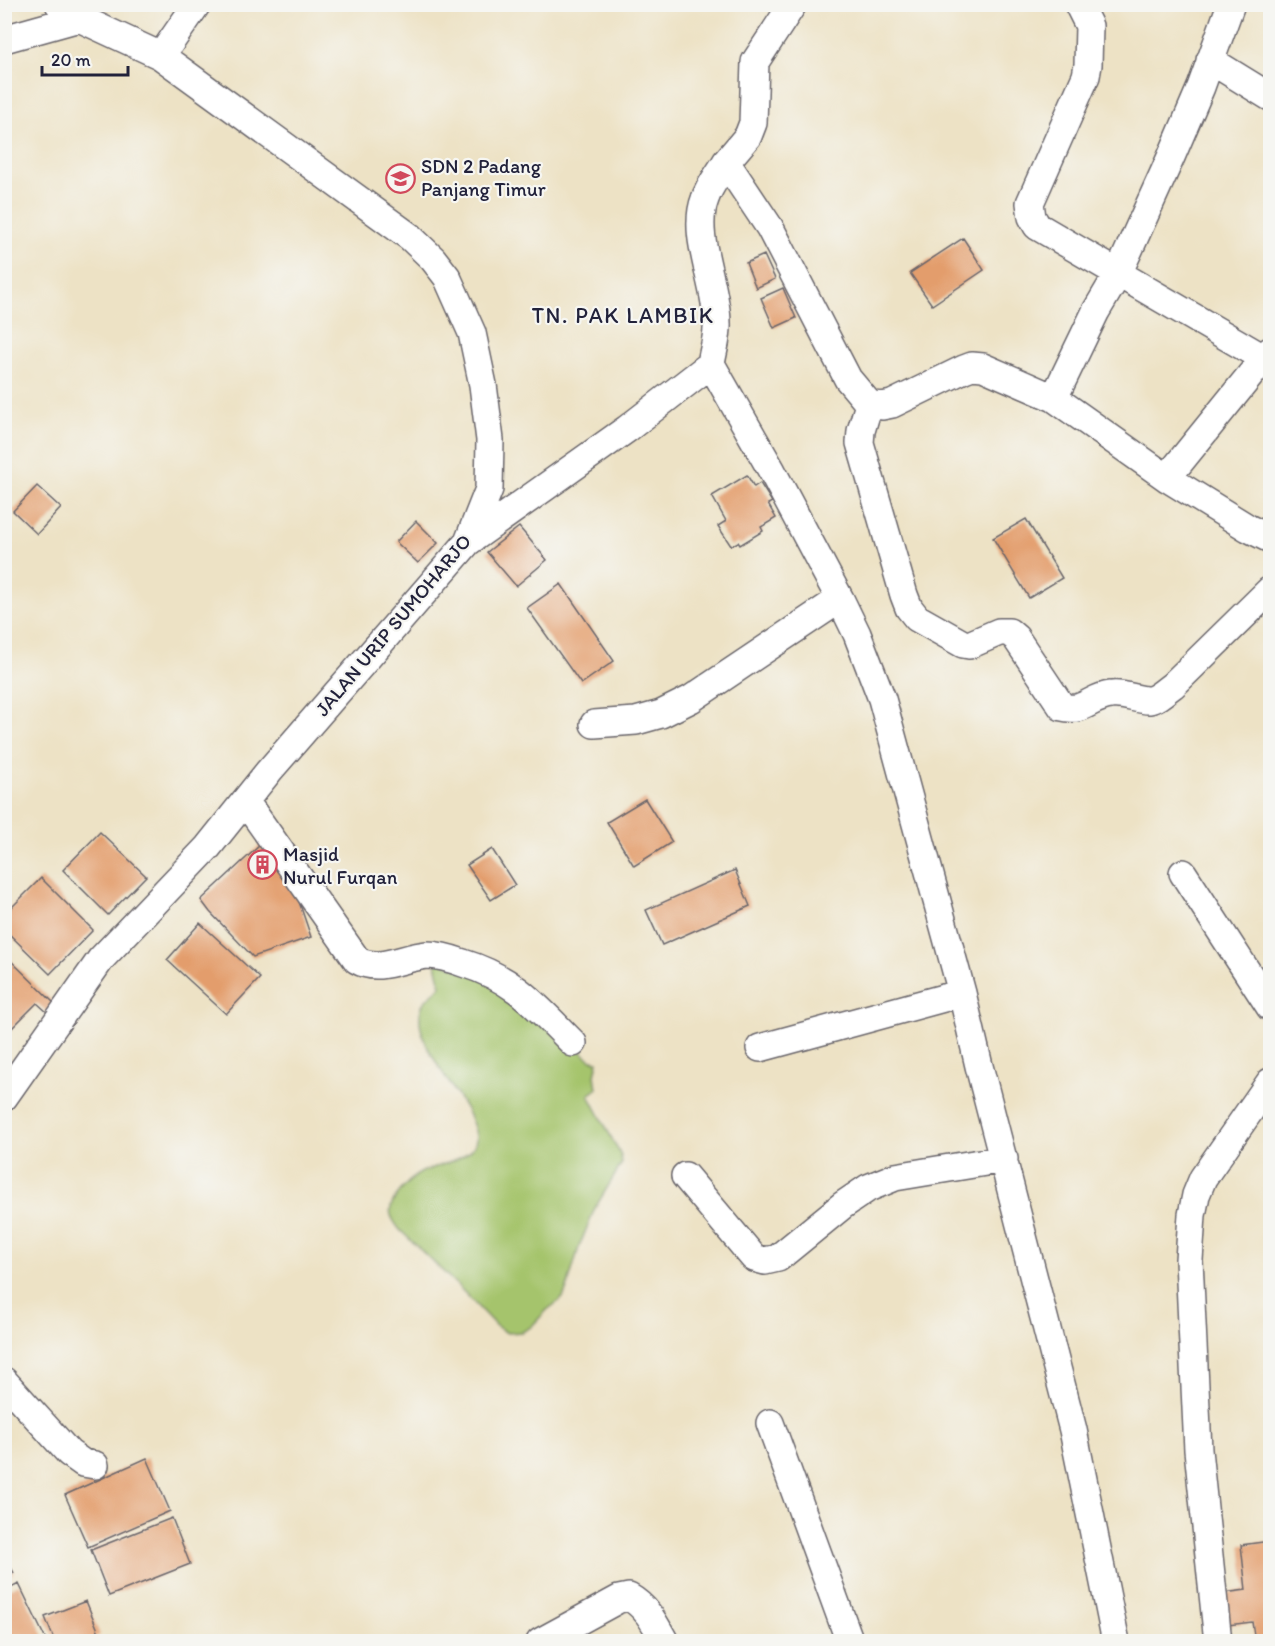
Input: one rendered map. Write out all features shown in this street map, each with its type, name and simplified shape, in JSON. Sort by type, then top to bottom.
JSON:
[{"type":"street","points":[[161,56],[197,4]]},
{"type":"street","points":[[793,4],[755,62],[753,123],[748,136],[726,162],[705,198],[701,214],[701,233],[712,285],[717,324],[711,364],[772,471],[840,599],[857,634],[882,699],[962,993],[1072,1430],[1116,1641]]},
{"type":"street","points":[[1078,4],[1089,26],[1086,76],[1030,203],[1032,217],[1037,226],[1118,274],[1268,355],[1167,478]]},
{"type":"street","points":[[1054,398],[1096,311],[1118,274],[1171,157],[1201,87],[1232,4]]},
{"type":"street","points":[[4,39],[69,11]]},
{"type":"street","name":"JALAN URIP SUMOHARJO","points":[[4,1097],[101,959],[208,848],[269,771],[468,542],[489,489],[490,440],[483,386],[472,333],[447,278],[433,258],[410,237],[161,56],[69,11]]},
{"type":"street","points":[[1210,60],[1270,97]]},
{"type":"street","points":[[726,162],[770,228],[848,379],[869,404],[892,405],[972,366],[983,367],[1054,398],[1167,478],[1270,539]]},
{"type":"street","points":[[468,542],[627,429],[711,364]]},
{"type":"street","points":[[869,404],[860,443],[909,608],[917,618],[963,644],[969,645],[999,632],[1009,632],[1016,638],[1062,707],[1079,708],[1109,695],[1149,700],[1155,698],[1173,686],[1270,590]]},
{"type":"street","points":[[594,724],[636,721],[661,714],[691,699],[840,599]]},
{"type":"street","points":[[245,801],[357,960],[366,965],[378,966],[430,955],[484,969],[524,995],[573,1043]]},
{"type":"street","points":[[1183,873],[1270,1007]]},
{"type":"street","points":[[760,1048],[962,993]]},
{"type":"street","points":[[1218,1641],[1198,1450],[1190,1260],[1192,1215],[1196,1195],[1203,1178],[1270,1082]]},
{"type":"street","points":[[685,1176],[754,1258],[765,1261],[777,1258],[868,1188],[895,1177],[1004,1159]]},
{"type":"street","points":[[4,1381],[69,1453],[83,1462],[95,1465]]},
{"type":"street","points":[[770,1423],[850,1641]]},
{"type":"street","points":[[540,1641],[620,1599],[629,1597],[639,1602],[647,1611],[665,1641]]},
{"type":"green space","points":[[435,959],[537,1000],[585,1055],[598,1061],[595,1075],[597,1089],[589,1095],[621,1156],[622,1163],[595,1208],[579,1247],[564,1295],[531,1327],[522,1332],[507,1333],[496,1326],[400,1230],[390,1212],[394,1199],[412,1179],[422,1172],[456,1160],[471,1150],[475,1144],[476,1136],[472,1121],[423,1037],[420,1021],[422,1006],[441,986]]},
{"type":"building","points":[[963,238],[984,270],[932,305],[910,273]]},
{"type":"building","points":[[764,255],[775,279],[756,288],[746,263]]},
{"type":"building","points":[[783,288],[796,318],[774,328],[761,298]]},
{"type":"building","points":[[747,475],[754,487],[760,483],[772,502],[768,504],[776,518],[761,527],[763,531],[740,545],[738,542],[731,546],[718,526],[726,521],[712,496]]},
{"type":"building","points":[[37,486],[61,508],[37,534],[13,511]]},
{"type":"building","points":[[1026,519],[1062,578],[1029,598],[993,538]]},
{"type":"building","points":[[416,521],[438,543],[418,563],[396,542]]},
{"type":"building","points":[[519,527],[547,560],[516,586],[487,552]]},
{"type":"building","points":[[561,584],[614,661],[581,684],[527,608]]},
{"type":"building","points":[[645,799],[672,842],[634,866],[607,822]]},
{"type":"building","name":"Masjid Nurul Furqan","points":[[275,831],[311,937],[253,957],[201,900]]},
{"type":"building","points":[[100,832],[146,876],[108,915],[63,870]]},
{"type":"building","points":[[492,849],[515,885],[491,900],[467,865]]},
{"type":"building","points":[[735,870],[750,906],[662,945],[646,910]]},
{"type":"building","points":[[41,878],[93,930],[50,974],[4,929],[4,915]]},
{"type":"building","points":[[200,923],[260,978],[226,1014],[167,960]]},
{"type":"building","points":[[4,954],[55,1004],[47,1012],[37,1003],[8,1032],[4,1029]]},
{"type":"building","points":[[147,1458],[170,1511],[88,1547],[65,1495]]},
{"type":"building","points":[[172,1518],[190,1564],[109,1596],[91,1550]]},
{"type":"building","points":[[1270,1541],[1270,1642],[1255,1642],[1252,1622],[1228,1625],[1224,1593],[1246,1590],[1241,1545]]},
{"type":"building","points":[[4,1555],[14,1573],[4,1578]]},
{"type":"building","points":[[19,1584],[47,1642],[4,1642],[4,1591]]},
{"type":"building","points":[[86,1601],[100,1635],[86,1642],[55,1642],[45,1617]]},
{"type":"place","name":"SDN 2 Padang Panjang Timur","points":[[400,178]]},
{"type":"place","name":"Masjid Nurul Furqan","points":[[262,865]]},
{"type":"district","name":"TN. PAK LAMBIK","points":[[623,315]]}]
